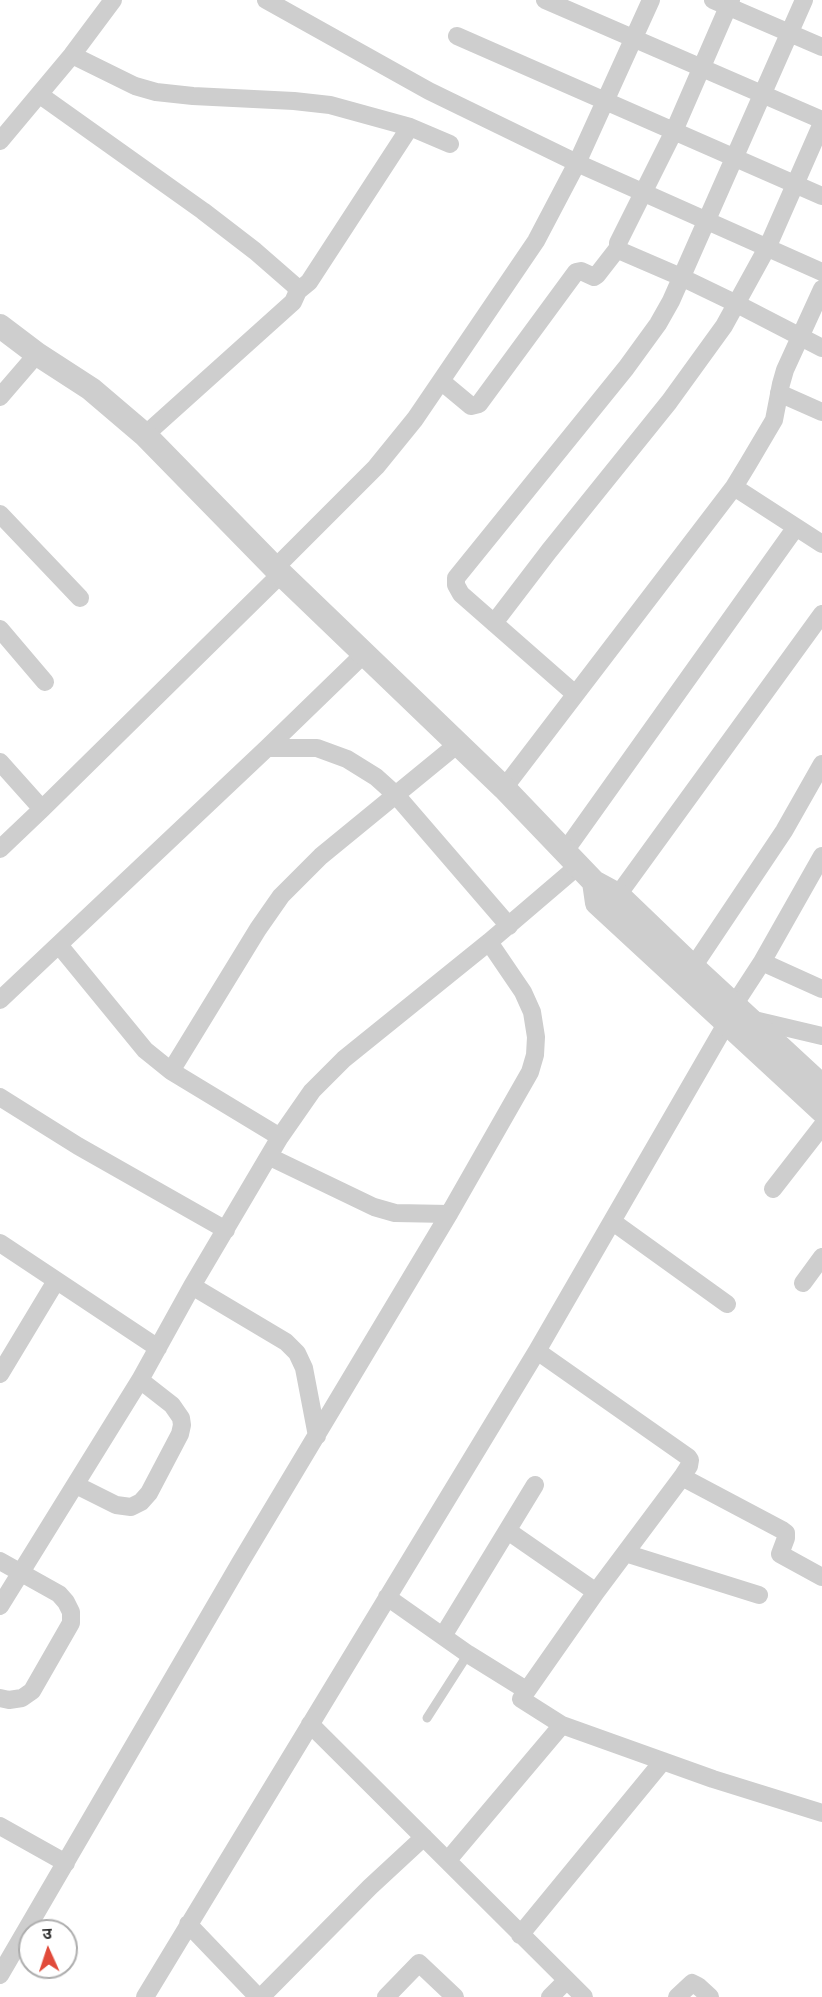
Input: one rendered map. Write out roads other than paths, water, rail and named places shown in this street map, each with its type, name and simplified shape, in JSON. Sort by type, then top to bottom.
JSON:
[{"type":"street","points":[[0,141],[40,95],[113,0]]},
{"type":"street","points":[[266,0],[429,91],[577,163],[768,246],[822,272]]},
{"type":"street","points":[[494,623],[669,402],[713,342],[737,304],[768,246],[822,122],[763,94],[545,0]]},
{"type":"street","points":[[0,849],[278,570],[376,467],[415,418],[536,241],[577,163],[651,0]]},
{"type":"street","points":[[575,694],[461,594],[456,585],[456,578],[626,368],[658,324],[671,301],[804,0]]},
{"type":"street","points":[[441,381],[471,406],[479,404],[576,272],[581,271],[594,277],[618,248],[618,243],[674,130],[701,67],[724,2],[822,47]]},
{"type":"street","points":[[458,36],[822,196]]},
{"type":"street","points":[[72,55],[135,86],[156,92],[330,105],[410,127],[450,144]]},
{"type":"street","points":[[40,95],[212,218],[286,278],[298,291]]},
{"type":"street","points":[[145,435],[293,303],[298,291],[309,282],[410,127]]},
{"type":"street","points":[[618,248],[622,252],[737,304],[822,348]]},
{"type":"street","points":[[504,788],[734,487],[771,427],[785,370],[822,289]]},
{"type":"street","points":[[0,326],[37,354],[91,389],[145,435],[278,570],[459,743],[579,866],[618,895],[693,967],[822,1111]]},
{"type":"street","points":[[0,397],[37,354]]},
{"type":"street","points":[[779,393],[822,412]]},
{"type":"street","points":[[734,487],[822,544]]},
{"type":"street","points":[[0,514],[80,598]]},
{"type":"street","points":[[0,1606],[140,1380],[192,1286],[280,1137],[312,1091],[326,1075],[579,866],[796,527]]},
{"type":"street","points":[[618,895],[822,614]]},
{"type":"street","points":[[0,629],[45,682]]},
{"type":"street","points":[[0,1000],[365,653]]},
{"type":"street","points":[[171,1071],[258,929],[281,896],[321,856],[459,743]]},
{"type":"street","points":[[267,748],[317,748],[347,759],[376,777],[396,795],[509,926]]},
{"type":"street","points":[[0,762],[42,809]]},
{"type":"street","points":[[693,967],[784,831],[822,764]]},
{"type":"street","points":[[145,1997],[537,1351],[737,1016],[762,962],[822,856]]},
{"type":"street","points":[[579,866],[597,903],[822,1086]]},
{"type":"street","points":[[0,1975],[6,1953],[66,1863],[449,1214],[530,1072],[535,1055],[536,1037],[532,1012],[523,992],[489,942]]},
{"type":"street","points":[[59,945],[145,1050],[171,1071],[280,1137]]},
{"type":"street","points":[[762,962],[822,989]]},
{"type":"street","points":[[737,1016],[822,1036]]},
{"type":"street","points":[[0,1097],[78,1146],[226,1230]]},
{"type":"street","points":[[773,1189],[822,1126]]},
{"type":"street","points":[[270,1157],[374,1207],[395,1213],[449,1214]]},
{"type":"street","points":[[613,1222],[727,1304]]},
{"type":"street","points":[[0,1243],[158,1348]]},
{"type":"street","points":[[802,1283],[822,1257]]},
{"type":"street","points":[[0,1374],[56,1281]]},
{"type":"street","points":[[192,1286],[286,1342],[297,1353],[304,1368],[317,1436]]},
{"type":"street","points":[[537,1351],[688,1456],[689,1466],[521,1696],[522,1701],[562,1725],[822,1814]]},
{"type":"street","points":[[76,1485],[116,1506],[130,1507],[141,1502],[149,1493],[180,1434],[182,1418],[172,1405],[140,1380]]},
{"type":"street","points":[[682,1478],[782,1530],[786,1533],[786,1538],[780,1554],[822,1577]]},
{"type":"street","points":[[443,1636],[535,1485]]},
{"type":"street","points":[[508,1532],[596,1592]]},
{"type":"street","points":[[625,1553],[759,1595]]},
{"type":"street","points":[[0,1561],[59,1594],[71,1612],[71,1623],[32,1690],[22,1698],[9,1700],[0,1698]]},
{"type":"street","points":[[387,1597],[468,1654],[526,1690]]},
{"type":"street","points":[[310,1724],[448,1860],[519,1935],[584,1997]]},
{"type":"street","points":[[448,1860],[562,1725]]},
{"type":"street","points":[[519,1935],[663,1761]]},
{"type":"street","points":[[0,1827],[66,1863]]},
{"type":"street","points":[[188,1924],[260,1997],[370,1887],[424,1837]]},
{"type":"street","points":[[386,1997],[419,1963],[455,1997]]},
{"type":"street","points":[[550,1997],[566,1981]]},
{"type":"street","points":[[677,1997],[692,1983],[710,1997]]},
{"type":"lane","points":[[427,1718],[468,1654]]}]
